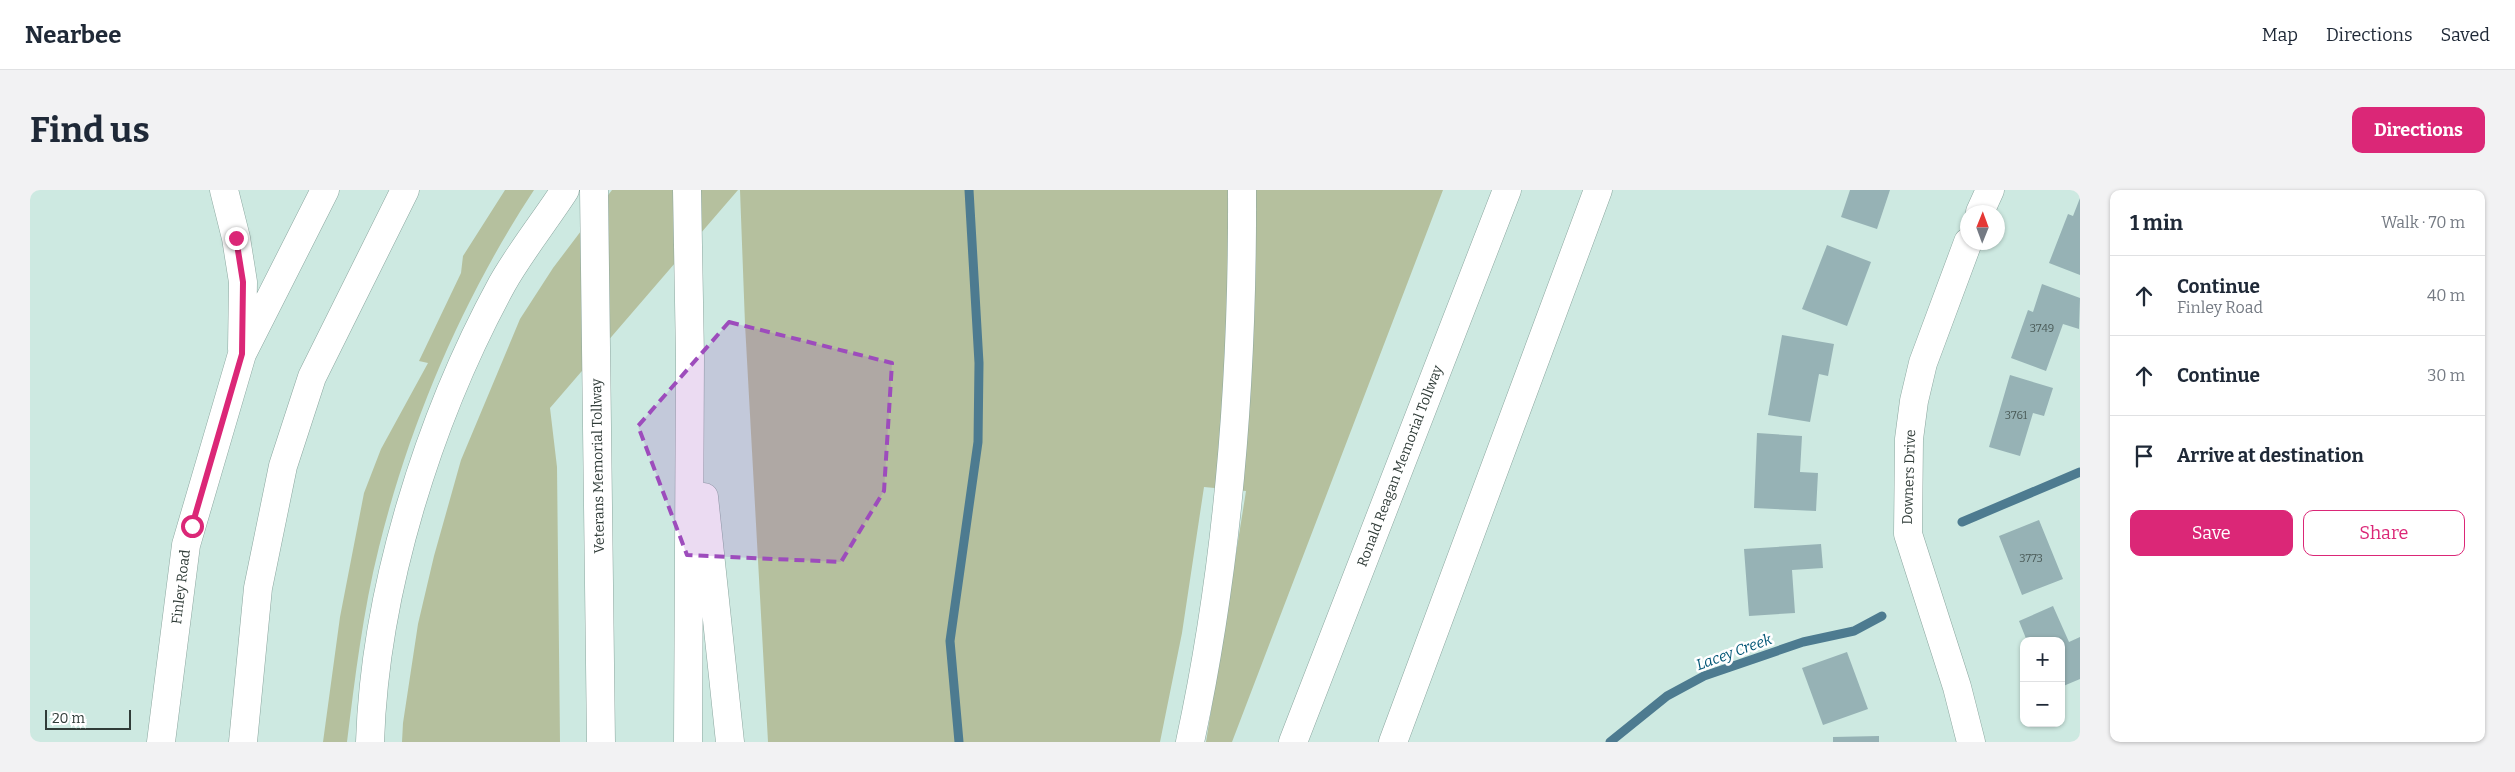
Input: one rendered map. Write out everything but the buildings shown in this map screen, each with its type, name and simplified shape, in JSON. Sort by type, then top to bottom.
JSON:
[{"type":"main road","points":[[224,190],[236,238],[243,282],[242,354]]},
{"type":"main road","name":"Finley Road","points":[[161,742],[186,545],[242,354],[325,190]]},
{"type":"main road","points":[[243,742],[258,588],[283,466],[312,378],[405,190]]},
{"type":"main road","points":[[370,742],[382,624],[405,530],[431,441],[464,359],[503,283],[565,190]]},
{"type":"main road","name":"Veterans Memorial Tollway","points":[[594,190],[601,742]]},
{"type":"main road","points":[[687,190],[690,357],[688,742]]},
{"type":"main road","points":[[1190,742],[1211,634],[1222,561],[1240,340],[1242,190]]},
{"type":"main road","name":"Ronald Reagan Memorial Tollway","points":[[1294,742],[1507,190]]},
{"type":"main road","points":[[1393,742],[1598,190]]},
{"type":"main road","points":[[1983,205],[1990,190]]},
{"type":"main road","name":"Downers Drive","points":[[1965,250],[1932,335],[1914,401],[1909,438],[1908,534],[1972,742]]},
{"type":"main road","points":[[690,357],[730,742]]},
{"type":"highlighted area","points":[[729,322],[892,363],[884,491],[841,562],[687,555],[638,426]]},
{"type":"green space","points":[[505,190],[534,190],[508,231],[462,317],[441,362],[423,408],[406,454],[373,571],[360,644],[347,742],[323,742],[340,617],[364,493],[381,449],[428,363],[419,361],[461,273],[463,256]]},
{"type":"green space","points":[[612,190],[738,190],[550,408],[557,467],[560,742],[402,742],[403,723],[418,624],[434,556],[461,460],[520,319],[553,268]]},
{"type":"green space","points":[[740,190],[1443,190],[1232,742],[1206,742],[1246,491],[1204,487],[1182,633],[1160,742],[768,742],[745,324]]},
{"type":"waterway","points":[[959,742],[950,641],[978,442],[979,363],[969,190]]},
{"type":"waterway","name":"Lacey Creek","points":[[1962,522],[2080,472]]},
{"type":"waterway","name":"Lacey Creek","points":[[1610,742],[1667,696],[1704,676],[1803,642],[1854,631],[1882,616]]},
{"type":"route","points":[[192,526],[242,354],[243,282],[236,238]]}]
